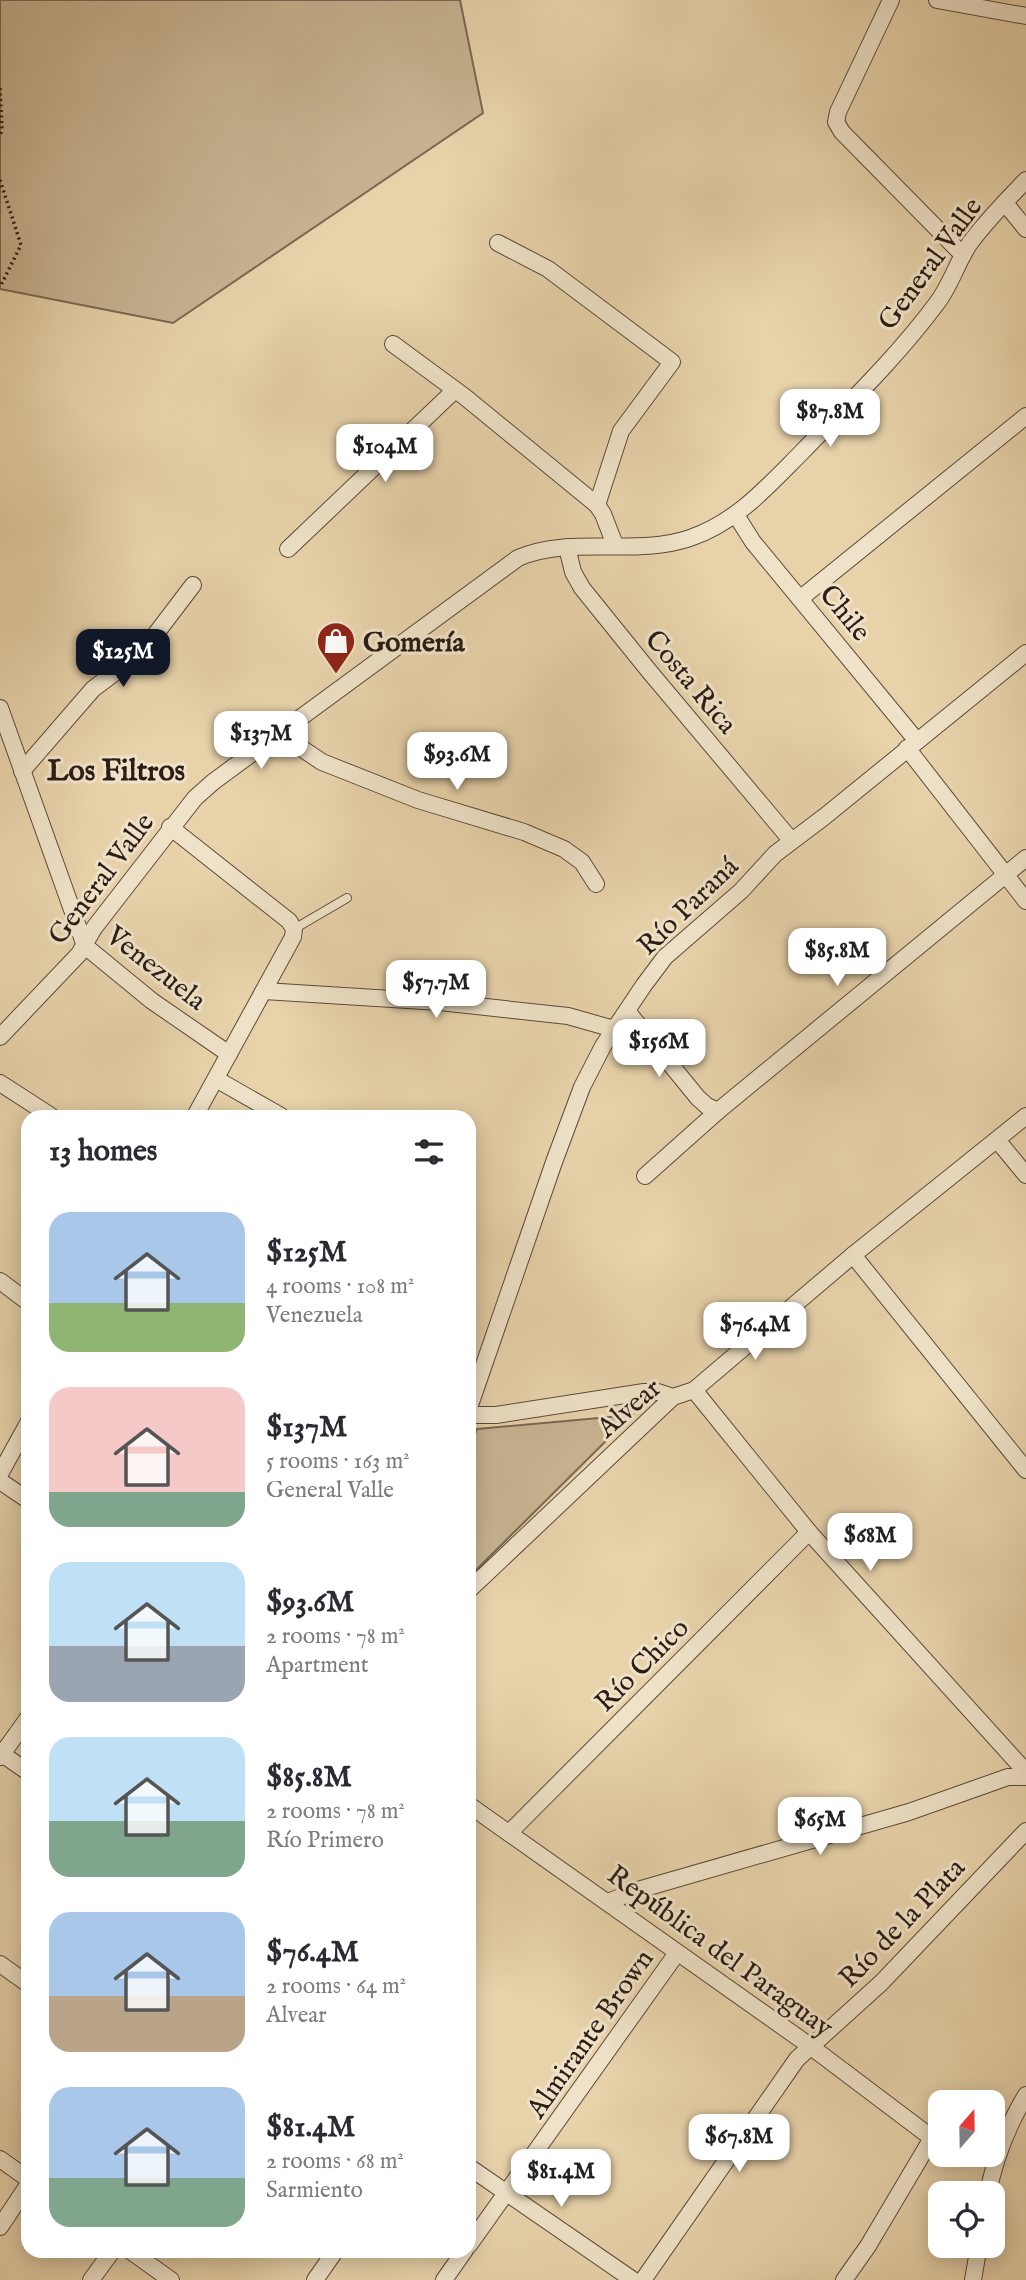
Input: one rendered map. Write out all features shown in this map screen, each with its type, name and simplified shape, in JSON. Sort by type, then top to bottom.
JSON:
[{"type":"street","points":[[891,0],[838,112],[836,122],[842,132],[962,256]]},
{"type":"street","points":[[937,0],[1026,16]]},
{"type":"street","name":"General Valle","points":[[0,1037],[85,946],[94,928],[195,798],[213,782],[518,558],[535,551],[567,547],[660,545],[689,539],[736,515],[759,496],[866,386],[917,328],[950,283],[971,242],[1026,180]]},
{"type":"street","points":[[1005,203],[1026,229]]},
{"type":"street","points":[[498,243],[548,269],[672,362],[621,431],[597,505]]},
{"type":"street","points":[[393,344],[455,390],[597,505],[615,545]]},
{"type":"street","points":[[288,549],[455,390]]},
{"type":"street","points":[[801,598],[1026,416]]},
{"type":"street","name":"Chile","points":[[736,515],[753,542],[801,598],[1026,901]]},
{"type":"street","name":"Costa Rica","points":[[567,547],[573,572],[582,588],[791,840]]},
{"type":"street","points":[[22,771],[93,689],[142,652],[193,584]]},
{"type":"street","name":"Río Paraná","points":[[476,1388],[582,1087],[614,1029],[665,957],[741,891],[791,840],[824,817],[1026,653]]},
{"type":"street","name":"Venezuela","points":[[0,708],[85,946],[152,1001],[229,1054]]},
{"type":"street","points":[[284,732],[322,762],[418,800],[524,832],[564,849],[582,862],[596,884]]},
{"type":"street","points":[[170,827],[289,920],[293,933],[198,1110]]},
{"type":"street","points":[[645,1176],[718,1111],[1026,858]]},
{"type":"street","points":[[264,991],[440,1002],[555,1014],[614,1029]]},
{"type":"street","points":[[626,1011],[698,1098],[718,1111]]},
{"type":"street","points":[[216,1079],[270,1110]]},
{"type":"street","points":[[0,1083],[42,1110]]},
{"type":"street","name":"Alvear","points":[[476,1583],[673,1397],[694,1390],[853,1255],[1026,1116]]},
{"type":"street","points":[[998,1140],[1026,1175]]},
{"type":"street","points":[[853,1255],[1026,1471]]},
{"type":"street","points":[[0,1282],[21,1297]]},
{"type":"street","points":[[694,1390],[809,1532],[1026,1775]]},
{"type":"street","points":[[476,1415],[496,1415],[644,1392],[658,1392],[673,1397]]},
{"type":"street","points":[[0,1474],[21,1436]]},
{"type":"street","points":[[0,1481],[21,1495]]},
{"type":"street","name":"Río Chico","points":[[510,1832],[809,1532]]},
{"type":"street","points":[[21,1728],[1,1755],[21,1768]]},
{"type":"street","points":[[608,1902],[638,1890],[909,1812],[1008,1777],[1026,1775]]},
{"type":"street","name":"República del Paraguay","points":[[476,1810],[810,2046],[928,2134]]},
{"type":"street","name":"Río de la Plata","points":[[643,2280],[797,2059],[881,1983],[1026,1831]]},
{"type":"street","name":"Almirante Brown","points":[[476,2235],[677,1953]]},
{"type":"street","points":[[0,1964],[21,1979]]},
{"type":"street","points":[[1005,2129],[1026,2095]]},
{"type":"street","points":[[844,2280],[928,2152]]},
{"type":"street","points":[[0,2158],[21,2174]]},
{"type":"street","points":[[476,2172],[633,2280]]},
{"type":"street","points":[[0,2227],[21,2196]]},
{"type":"street","points":[[91,2280],[107,2258]]},
{"type":"street","points":[[140,2258],[171,2280]]},
{"type":"street","points":[[315,2280],[330,2258]]},
{"type":"street","points":[[444,2280],[459,2258]]},
{"type":"street","points":[[973,2280],[977,2258]]},
{"type":"lane","points":[[293,933],[347,898]]},
{"type":"path","points":[[0,88],[0,136]]},
{"type":"path","points":[[0,180],[21,245],[0,287]]},
{"type":"shaded area","points":[[0,0],[460,0],[483,113],[173,323],[0,289]]},
{"type":"shaded area","points":[[632,1415],[476,1570],[477,1429]]},
{"type":"place","name":"Gomería","points":[[336,675]]},
{"type":"district","name":"Los Filtros","points":[[116,770]]}]
